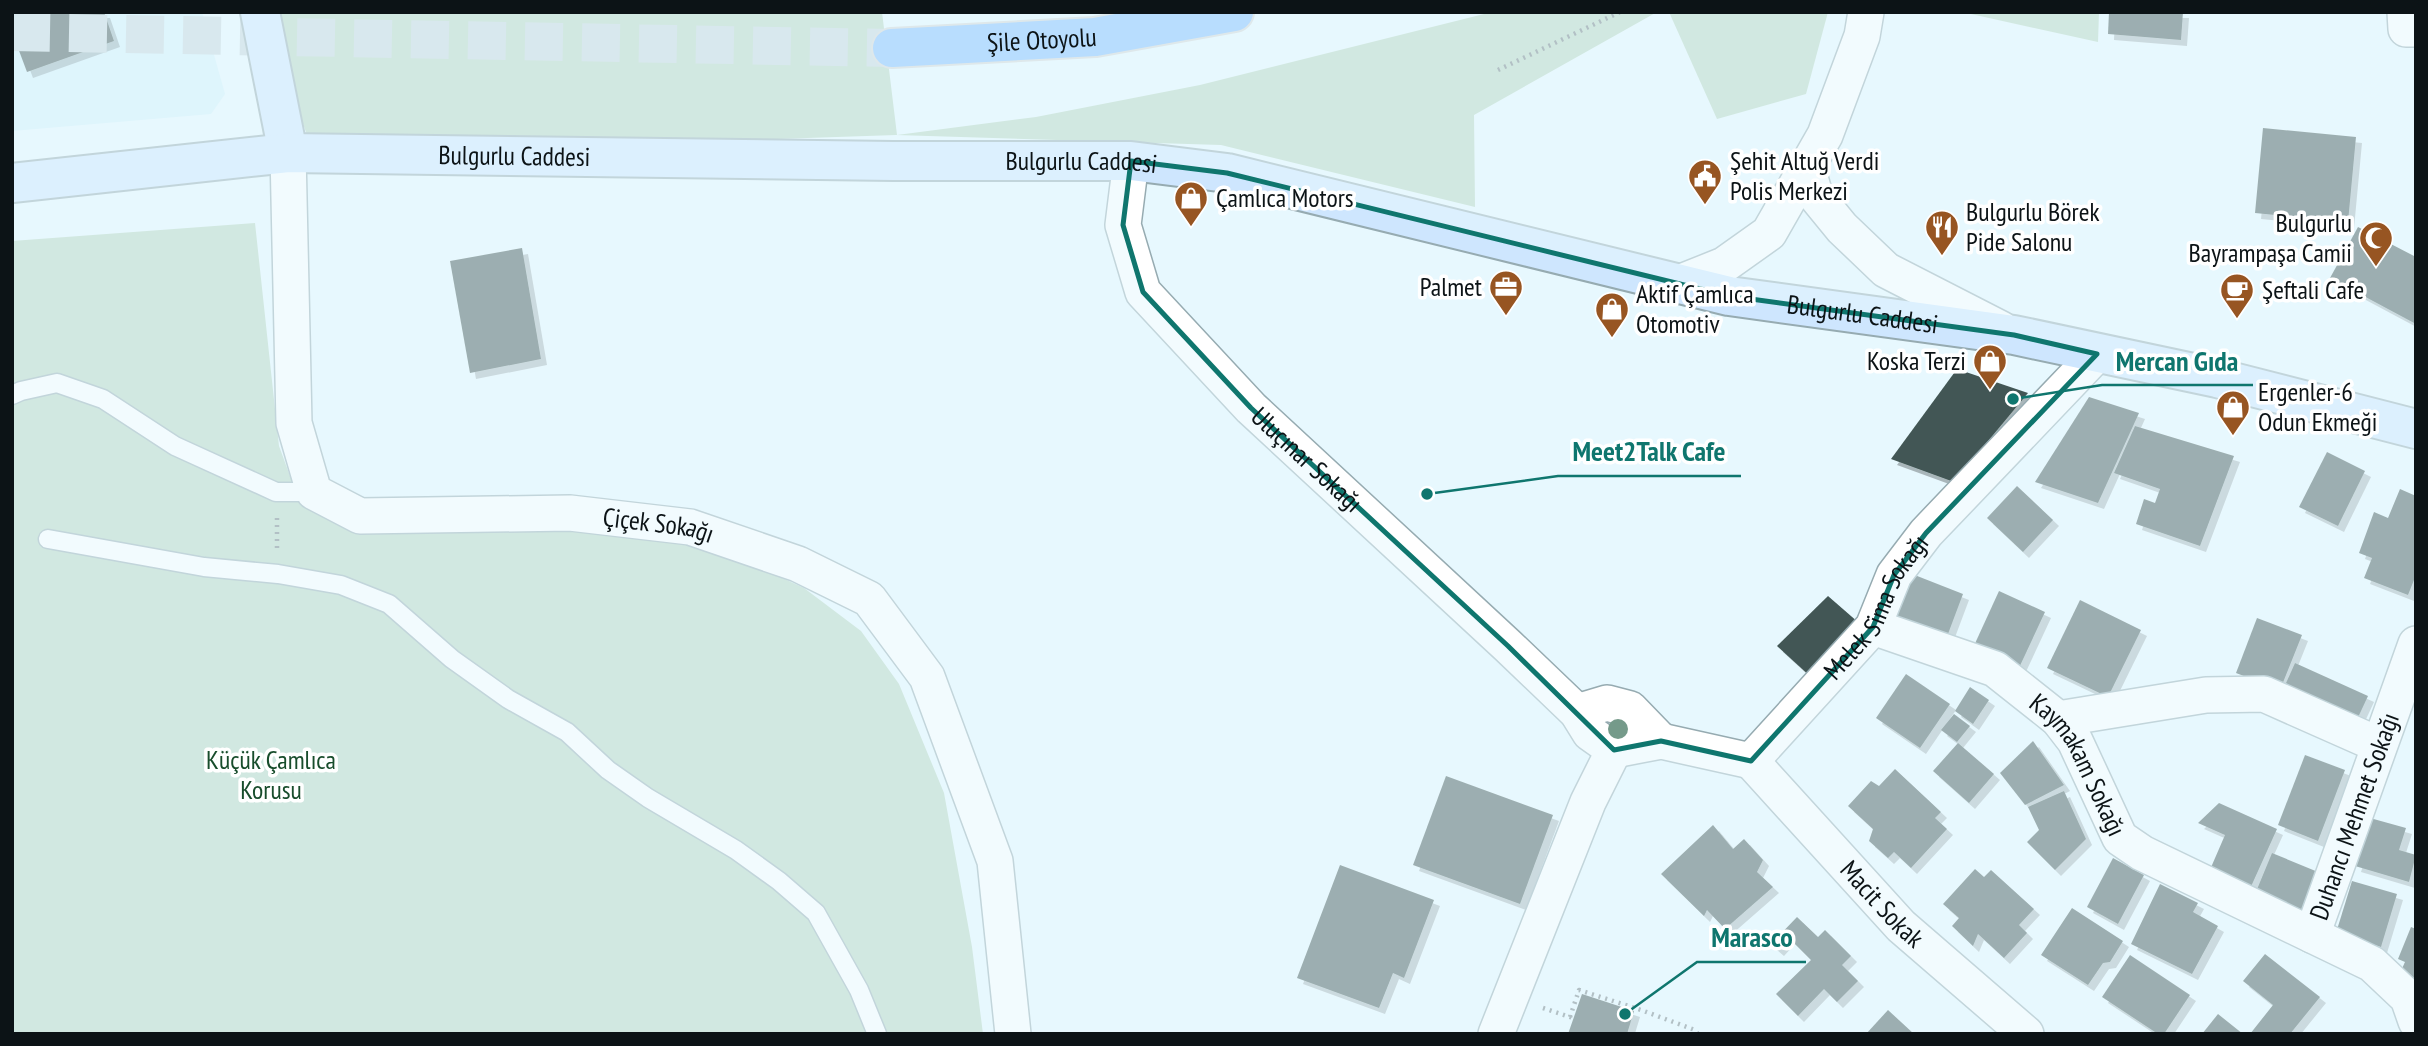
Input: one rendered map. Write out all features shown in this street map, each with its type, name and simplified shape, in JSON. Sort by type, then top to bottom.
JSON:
[{"type":"highway","name":"Şile Otoyolu","points":[[892,48],[1095,37],[1234,12]]},
{"type":"main road","points":[[260,12],[288,153]]},
{"type":"main road","name":"Bulgurlu Caddesi","points":[[12,183],[288,153],[1131,160],[1227,173],[1729,296],[2014,335],[2217,378],[2416,429]]},
{"type":"street","points":[[1678,283],[1724,265],[1769,233],[1825,135],[1862,36],[1866,12]]},
{"type":"street","points":[[2404,12],[2406,29],[2416,29]]},
{"type":"street","points":[[288,153],[294,423],[314,492]]},
{"type":"street","name":"Uluçınar Sokağı","points":[[1131,160],[1122,225],[1143,292],[1251,408],[1577,712],[1590,733],[1614,750]]},
{"type":"street","points":[[1807,167],[1815,195],[1842,228],[1886,270],[2014,335]]},
{"type":"street","name":"Melek Sima Sokağı","points":[[1751,761],[1873,627],[1895,575],[1926,533],[2097,354]]},
{"type":"street","name":"Çiçek Sokağı","points":[[314,492],[360,516],[570,513],[690,527],[798,564],[869,598],[928,677],[995,861],[1013,1034]]},
{"type":"street","name":"Kaymakam Sokağı","points":[[1873,627],[1995,669],[2057,719],[2075,741],[2120,838],[2142,853],[2312,935]]},
{"type":"street","name":"Duhancı Mehmet Sokağı","points":[[2416,644],[2312,935],[2372,964],[2408,998],[2416,1021]]},
{"type":"street","points":[[2057,719],[2206,695],[2264,694],[2379,745]]},
{"type":"street","points":[[1577,712],[1607,703],[1630,709],[1661,741]]},
{"type":"street","points":[[1496,1034],[1588,802],[1614,750],[1661,741],[1751,761]]},
{"type":"street","name":"Macit Sokak","points":[[1751,761],[1901,926],[2026,1034]]},
{"type":"lane","points":[[12,395],[57,383],[103,399],[175,446],[276,492],[314,492]]},
{"type":"lane","points":[[48,538],[204,567],[278,574],[341,585],[389,604],[452,659],[508,699],[567,732],[608,770],[648,798],[736,850],[779,881],[816,913],[859,990],[877,1034]]},
{"type":"path","points":[[1498,70],[1620,12]]},
{"type":"path","points":[[276,492],[278,574]]},
{"type":"path","points":[[1553,1011],[1572,1018],[1579,990],[1641,1010],[1695,1030],[1698,1034]]},
{"type":"highlighted area","points":[[1131,161],[1227,173],[1729,296],[2014,335],[2097,354],[1926,533],[1894,575],[1873,627],[1751,761],[1661,741],[1614,750],[1508,646],[1251,408],[1143,292],[1123,225]]},
{"type":"shaded area","points":[[12,12],[202,12],[225,94],[211,114],[12,131]]},
{"type":"green space","points":[[267,12],[882,12],[897,135],[1036,117],[1200,85],[1492,12],[1657,12],[1474,115],[1475,207],[1221,145],[896,135],[314,155],[266,18]]},
{"type":"green space","points":[[1669,12],[1828,12],[1806,94],[1717,119]]},
{"type":"green space","points":[[1962,12],[2099,12],[2098,42]]},
{"type":"green space","name":"Küçük Çamlıca Korusu","points":[[255,223],[279,446],[290,476],[353,531],[643,532],[717,548],[804,588],[861,631],[899,684],[944,793],[972,947],[983,1034],[12,1034],[12,241]]},
{"type":"building","points":[[12,12],[104,12],[114,41],[27,72],[12,32]]},
{"type":"building","points":[[2109,12],[2183,12],[2181,40],[2108,34]]},
{"type":"building","points":[[2263,128],[2356,137],[2348,222],[2255,213]]},
{"type":"building","name":"Bulgurlu Bayrampaşa Camii","points":[[2358,227],[2416,257],[2416,324],[2330,278]]},
{"type":"building","points":[[522,248],[541,359],[470,373],[450,261]]},
{"type":"building","points":[[1957,369],[2028,393],[1954,482],[1891,459]]},
{"type":"building","points":[[2089,397],[2139,413],[2098,503],[2035,482]]},
{"type":"building","points":[[2135,426],[2234,456],[2200,546],[2136,524],[2144,499],[2155,503],[2160,489],[2114,473]]},
{"type":"building","points":[[2327,452],[2365,471],[2338,526],[2299,507]]},
{"type":"building","points":[[2017,486],[2053,520],[2023,552],[1987,518]]},
{"type":"building","points":[[2400,489],[2416,496],[2416,575],[2408,595],[2364,578],[2372,558],[2359,553],[2374,512],[2388,518]]},
{"type":"building","points":[[1907,572],[1963,594],[1945,642],[1889,620]]},
{"type":"building","points":[[1999,591],[2045,612],[2018,670],[1972,650]]},
{"type":"building","points":[[1828,596],[1859,623],[1811,677],[1777,646]]},
{"type":"building","points":[[2080,600],[2141,630],[2108,697],[2047,668]]},
{"type":"building","points":[[2257,618],[2302,635],[2280,690],[2236,673]]},
{"type":"building","points":[[2295,663],[2368,696],[2355,724],[2282,692]]},
{"type":"building","points":[[1906,674],[1950,704],[1920,748],[1876,718]]},
{"type":"building","points":[[1970,687],[1989,700],[1973,724],[1955,711]]},
{"type":"building","points":[[1954,714],[1970,726],[1957,742],[1941,730]]},
{"type":"building","points":[[2033,741],[2064,785],[2025,805],[2000,773]]},
{"type":"building","points":[[1958,743],[1994,774],[1969,803],[1933,771]]},
{"type":"building","points":[[2305,755],[2345,770],[2318,841],[2278,825]]},
{"type":"building","points":[[1895,769],[1941,812],[1935,818],[1947,829],[1911,868],[1894,852],[1888,858],[1869,841],[1873,829],[1848,806],[1871,781],[1879,786]]},
{"type":"building","points":[[1446,776],[1553,815],[1520,904],[1413,865]]},
{"type":"building","points":[[2064,791],[2086,839],[2055,870],[2027,842],[2039,830],[2028,807]]},
{"type":"building","points":[[2219,803],[2277,829],[2249,891],[2209,872],[2225,835],[2198,823]]},
{"type":"building","points":[[2370,818],[2406,828],[2399,850],[2416,855],[2409,882],[2355,866]]},
{"type":"building","points":[[1713,825],[1733,849],[1744,839],[1763,860],[1757,872],[1773,887],[1725,929],[1707,910],[1704,916],[1661,874]]},
{"type":"building","points":[[2272,853],[2318,872],[2299,917],[2253,899]]},
{"type":"building","points":[[2113,858],[2144,875],[2118,924],[2087,907]]},
{"type":"building","points":[[1340,865],[1434,900],[1404,978],[1393,973],[1379,1008],[1297,978]]},
{"type":"building","points":[[1975,869],[1984,877],[1991,870],[2034,909],[2019,925],[2027,933],[2004,958],[1978,934],[1973,946],[1952,926],[1959,918],[1943,904]]},
{"type":"building","points":[[2352,881],[2397,894],[2381,947],[2336,933]]},
{"type":"building","points":[[2160,884],[2198,903],[2193,912],[2218,926],[2192,974],[2131,944]]},
{"type":"building","points":[[2072,908],[2123,941],[2110,962],[2103,963],[2088,985],[2041,955]]},
{"type":"building","points":[[1797,917],[1818,937],[1825,930],[1851,956],[1842,965],[1858,981],[1837,1002],[1824,989],[1798,1016],[1776,994],[1811,960],[1789,938],[1778,950],[1771,944]]},
{"type":"building","points":[[2411,927],[2416,929],[2416,979],[2400,973],[2405,962],[2398,959]]},
{"type":"building","points":[[2265,954],[2320,997],[2290,1034],[2250,1034],[2273,1005],[2243,981]]},
{"type":"building","points":[[2130,955],[2190,995],[2164,1034],[2158,1034],[2102,997]]},
{"type":"building","points":[[1582,994],[1634,1011],[1627,1034],[1568,1034]]},
{"type":"building","points":[[1888,1010],[1914,1034],[1866,1034]]},
{"type":"building","points":[[2218,1014],[2243,1034],[2202,1034]]},
{"type":"tunnel","points":[[12,32],[892,48]]},
{"type":"place","name":"Şehit Altuğ Verdi Polis Merkezi","points":[[1705,206]]},
{"type":"place","name":"Çamlıca Motors","points":[[1191,228]]},
{"type":"place","name":"Bulgurlu Börek Pide Salonu","points":[[1942,257]]},
{"type":"place","name":"Bulgurlu Bayrampaşa Camii","points":[[2376,268]]},
{"type":"place","name":"Palmet","points":[[1506,317]]},
{"type":"place","name":"Şeftali Cafe","points":[[2237,320]]},
{"type":"place","name":"Aktif Çamlıca Otomotiv","points":[[1612,339]]},
{"type":"place","name":"Koska Terzi","points":[[1990,391]]},
{"type":"place","name":"Mercan Gıda","points":[[2013,399]]},
{"type":"place","name":"Ergenler-6 Odun Ekmeği","points":[[2233,437]]},
{"type":"place","name":"Meet2Talk Cafe","points":[[1427,494]]},
{"type":"place","name":"Marasco","points":[[1625,1014]]}]
